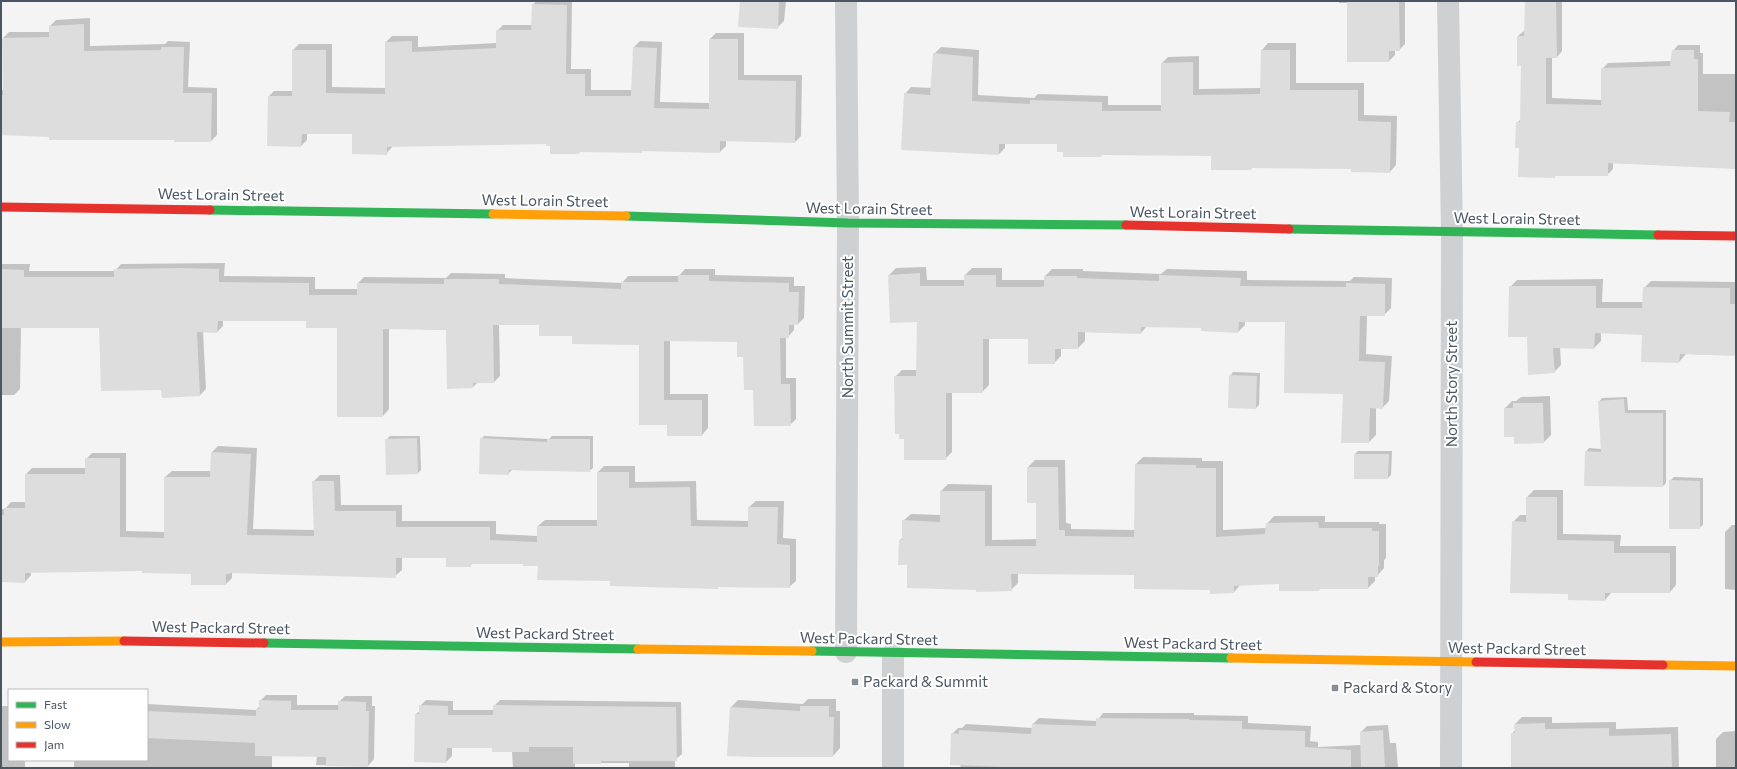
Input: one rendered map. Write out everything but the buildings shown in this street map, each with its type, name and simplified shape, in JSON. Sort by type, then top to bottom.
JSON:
[{"type":"street","name":"North Summit Street","points":[[846,1],[848,223],[846,652]]},
{"type":"street","name":"North Story Street","points":[[1448,1],[1452,232],[1451,768]]},
{"type":"street","name":"West Lorain Street","points":[[1,207],[613,216],[848,223],[1063,224],[1736,236]]},
{"type":"street","name":"West Packard Street","points":[[1,642],[91,640],[893,654],[1736,666]]},
{"type":"street","points":[[893,654],[893,768]]},
{"type":"traffic: fast","points":[[210,210],[493,214]]},
{"type":"traffic: fast","points":[[626,216],[848,223],[1126,225]]},
{"type":"traffic: fast","points":[[1289,229],[1658,235]]},
{"type":"traffic: fast","points":[[264,643],[638,649]]},
{"type":"traffic: fast","points":[[812,651],[1231,658]]},
{"type":"traffic: slow","points":[[493,214],[626,216]]},
{"type":"traffic: slow","points":[[1,642],[124,641]]},
{"type":"traffic: slow","points":[[638,649],[812,651]]},
{"type":"traffic: slow","points":[[1231,658],[1476,662]]},
{"type":"traffic: slow","points":[[1663,665],[1736,666]]},
{"type":"traffic: jam","points":[[1,207],[210,210]]},
{"type":"traffic: jam","points":[[1126,225],[1289,229]]},
{"type":"traffic: jam","points":[[1658,235],[1736,236]]},
{"type":"traffic: jam","points":[[124,641],[264,643]]},
{"type":"traffic: jam","points":[[1476,662],[1663,665]]},
{"type":"place","name":"Packard & Summit","points":[[855,682]]},
{"type":"place","name":"Packard & Story","points":[[1335,688]]}]
